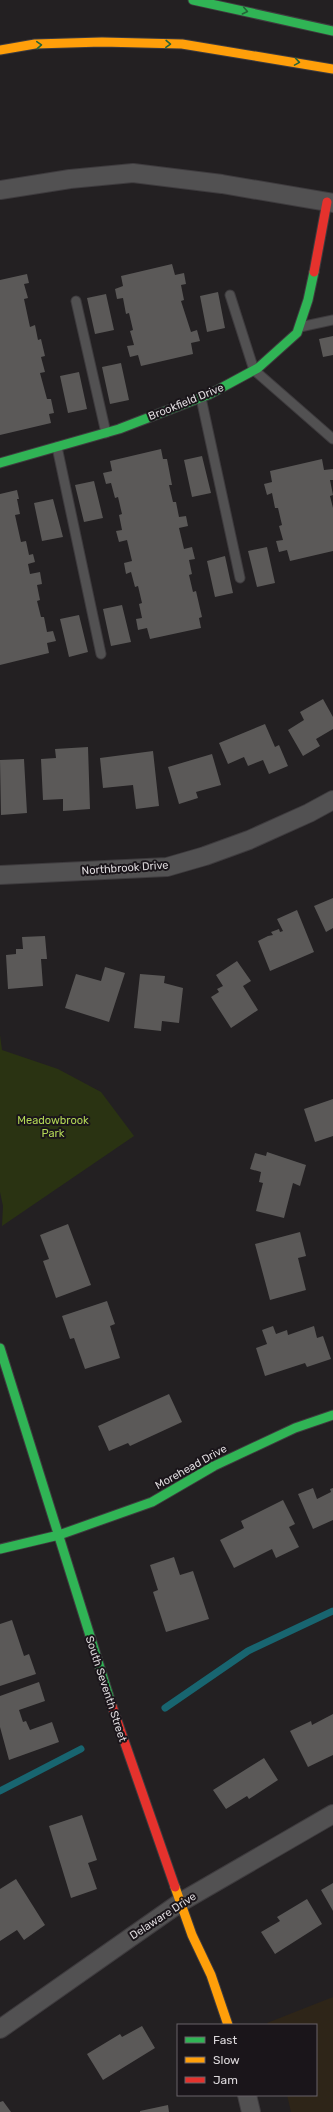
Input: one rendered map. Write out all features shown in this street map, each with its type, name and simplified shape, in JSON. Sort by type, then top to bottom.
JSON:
[{"type":"main road","points":[[194,0],[333,31]]},
{"type":"main road","points":[[0,50],[35,44],[102,42],[182,44],[333,69]]},
{"type":"main road","name":"Brookfield Drive","points":[[0,463],[106,433],[201,398],[254,370],[297,333],[308,300],[330,202]]},
{"type":"main road","name":"South Seventh Street","points":[[0,1348],[59,1535],[76,1596],[123,1740],[192,1935],[211,1976],[228,2024]]},
{"type":"main road","name":"Morehead Drive","points":[[0,1549],[59,1535],[152,1502],[214,1466],[295,1428],[333,1415]]},
{"type":"street","name":"Brookfield Drive","points":[[0,190],[70,179],[133,173],[222,184],[330,202]]},
{"type":"street","name":"Northbrook Drive","points":[[0,875],[167,867],[205,856],[249,840],[309,813],[333,800]]},
{"type":"street","name":"Delaware Drive","points":[[0,2029],[181,1902],[333,1814]]},
{"type":"street","points":[[247,2096],[251,2112]]},
{"type":"lane","points":[[230,294],[254,370],[333,439]]},
{"type":"lane","points":[[76,301],[106,433]]},
{"type":"lane","points":[[299,327],[333,320]]},
{"type":"lane","points":[[201,398],[240,578]]},
{"type":"lane","points":[[57,447],[101,654]]},
{"type":"shaded area","points":[[333,1997],[333,2112],[291,2112],[287,2096],[317,2096],[317,2024],[267,2023]]},
{"type":"green space","name":"Meadowbrook Park","points":[[0,1035],[2,1050],[58,1069],[101,1092],[134,1136],[2,1226],[3,1206],[0,1192]]},
{"type":"building","points":[[172,264],[175,275],[184,273],[186,284],[181,285],[184,300],[181,301],[191,332],[197,330],[200,341],[191,343],[193,354],[141,366],[138,355],[130,357],[127,346],[134,345],[130,331],[133,330],[129,313],[126,314],[123,298],[117,299],[115,289],[123,286],[121,276]]},
{"type":"building","points":[[27,274],[29,283],[24,284],[28,298],[24,299],[30,327],[35,325],[38,340],[41,339],[45,356],[41,357],[45,372],[40,373],[47,399],[51,399],[54,413],[49,414],[51,423],[0,435],[0,280]]},
{"type":"building","points":[[218,292],[225,328],[207,332],[200,296]]},
{"type":"building","points":[[106,294],[114,330],[95,334],[87,298]]},
{"type":"building","points":[[333,336],[333,355],[323,357],[319,339]]},
{"type":"building","points":[[121,363],[129,400],[110,404],[102,367]]},
{"type":"building","points":[[79,372],[87,409],[68,413],[60,376]]},
{"type":"building","points":[[161,449],[163,459],[167,459],[172,485],[169,485],[173,502],[176,502],[179,517],[186,516],[188,526],[179,528],[184,549],[192,547],[195,559],[189,560],[192,574],[189,575],[193,592],[196,591],[202,617],[199,618],[201,628],[150,639],[147,628],[138,630],[136,619],[142,618],[139,604],[142,603],[138,586],[135,587],[131,572],[126,574],[124,563],[132,561],[127,540],[119,542],[116,531],[122,530],[119,515],[122,514],[118,497],[115,498],[111,483],[106,484],[103,473],[112,471],[110,461]]},
{"type":"building","points":[[202,456],[211,493],[192,497],[184,460]]},
{"type":"building","points":[[322,459],[324,470],[333,469],[333,480],[330,480],[333,495],[330,496],[333,508],[333,551],[290,561],[287,550],[279,552],[276,541],[283,540],[279,526],[282,525],[278,508],[275,508],[272,493],[267,495],[264,484],[272,482],[270,471]]},
{"type":"building","points":[[94,481],[103,518],[84,522],[75,485]]},
{"type":"building","points":[[17,490],[20,514],[15,515],[21,542],[26,541],[29,555],[33,554],[35,562],[28,564],[30,574],[40,572],[42,584],[37,585],[40,600],[37,601],[41,617],[44,617],[47,632],[53,631],[56,641],[47,643],[49,653],[0,665],[0,494]]},
{"type":"building","points":[[53,499],[63,537],[42,541],[34,503]]},
{"type":"building","points":[[267,547],[275,583],[257,587],[248,551]]},
{"type":"building","points":[[225,556],[233,593],[215,597],[207,561]]},
{"type":"building","points":[[122,605],[131,642],[111,646],[103,609]]},
{"type":"building","points":[[79,615],[88,652],[69,657],[60,619]]},
{"type":"building","points":[[323,699],[333,717],[333,729],[316,739],[320,746],[303,756],[288,730],[304,720],[300,712]]},
{"type":"building","points":[[265,724],[275,747],[279,745],[288,766],[269,774],[263,760],[248,766],[244,757],[228,764],[219,743]]},
{"type":"building","points":[[88,747],[90,809],[63,811],[63,799],[43,800],[41,759],[56,758],[55,749]]},
{"type":"building","points":[[153,751],[159,806],[136,809],[133,785],[103,788],[100,758]]},
{"type":"building","points":[[212,754],[221,785],[196,792],[198,798],[179,804],[168,767]]},
{"type":"building","points":[[24,759],[27,813],[1,815],[0,760]]},
{"type":"building","points":[[333,898],[333,928],[326,932],[314,906]]},
{"type":"building","points":[[297,910],[314,952],[270,971],[258,941],[273,935],[271,932],[279,929],[280,932],[283,931],[277,919]]},
{"type":"building","points":[[45,936],[47,959],[41,959],[43,986],[8,989],[6,955],[16,954],[16,949],[23,949],[22,937]]},
{"type":"building","points":[[237,961],[251,981],[243,986],[258,1010],[231,1028],[211,997],[219,992],[217,989],[223,986],[216,975]]},
{"type":"building","points":[[105,967],[125,973],[109,1022],[65,1008],[76,974],[101,981]]},
{"type":"building","points":[[140,974],[165,976],[164,983],[183,988],[179,1023],[162,1021],[161,1031],[134,1028]]},
{"type":"building","points":[[333,1099],[333,1136],[315,1142],[304,1109]]},
{"type":"building","points":[[267,1152],[306,1165],[300,1186],[293,1183],[284,1218],[256,1211],[263,1183],[259,1182],[261,1172],[250,1169],[255,1153],[266,1156]]},
{"type":"building","points":[[68,1224],[91,1285],[56,1298],[43,1261],[49,1259],[40,1235]]},
{"type":"building","points":[[300,1232],[306,1256],[298,1258],[306,1290],[270,1300],[255,1244]]},
{"type":"building","points":[[107,1301],[115,1324],[110,1326],[120,1358],[85,1369],[74,1338],[70,1339],[62,1316]]},
{"type":"building","points":[[273,1326],[276,1334],[287,1330],[288,1335],[314,1326],[317,1338],[323,1336],[331,1359],[307,1367],[305,1363],[265,1376],[256,1348],[267,1344],[262,1330]]},
{"type":"building","points":[[169,1394],[182,1422],[130,1446],[128,1443],[109,1451],[98,1426]]},
{"type":"building","points":[[313,1488],[317,1499],[331,1492],[330,1489],[333,1488],[333,1520],[313,1529],[298,1494]]},
{"type":"building","points":[[283,1500],[295,1524],[289,1527],[299,1547],[276,1558],[272,1549],[234,1568],[220,1540],[244,1528],[241,1521]]},
{"type":"building","points":[[174,1557],[180,1575],[193,1571],[209,1619],[166,1632],[153,1592],[158,1590],[150,1565]]},
{"type":"building","points":[[12,1620],[24,1656],[29,1654],[36,1674],[0,1686],[0,1624]]},
{"type":"building","points":[[39,1682],[45,1701],[19,1710],[23,1722],[26,1721],[30,1730],[52,1722],[59,1742],[9,1760],[0,1727],[0,1696]]},
{"type":"building","points":[[333,1714],[333,1755],[308,1767],[290,1731],[311,1721],[312,1725]]},
{"type":"building","points":[[264,1758],[278,1780],[249,1799],[247,1796],[226,1809],[213,1790]]},
{"type":"building","points":[[82,1815],[97,1860],[88,1863],[97,1889],[71,1898],[49,1826]]},
{"type":"building","points":[[16,1879],[45,1925],[24,1940],[17,1930],[0,1941],[0,1889]]},
{"type":"building","points":[[333,1883],[333,1911],[321,1890]]},
{"type":"building","points":[[307,1899],[322,1924],[275,1954],[261,1932],[280,1921],[277,1917]]},
{"type":"building","points":[[142,2026],[155,2048],[103,2080],[87,2054],[120,2034],[122,2037]]},
{"type":"building","points":[[3,2101],[11,2112],[0,2112],[0,2102]]},
{"type":"building","points":[[168,2105],[169,2112],[140,2112],[140,2111]]},
{"type":"waterway","points":[[165,1708],[248,1651],[333,1611]]},
{"type":"waterway","points":[[0,1791],[81,1749]]},
{"type":"traffic: fast","points":[[193,0],[333,31]]},
{"type":"traffic: fast","points":[[0,463],[119,429],[210,394],[258,368],[297,333],[308,300],[314,272]]},
{"type":"traffic: fast","points":[[0,1348],[112,1706]]},
{"type":"traffic: fast","points":[[0,1549],[59,1535],[152,1502],[214,1466],[295,1428],[333,1415]]},
{"type":"traffic: slow","points":[[0,50],[35,44],[102,42],[182,44],[333,69]]},
{"type":"traffic: slow","points":[[175,1887],[192,1935],[211,1975],[228,2024]]},
{"type":"traffic: jam","points":[[314,272],[327,202]]},
{"type":"traffic: jam","points":[[112,1706],[175,1887]]}]
